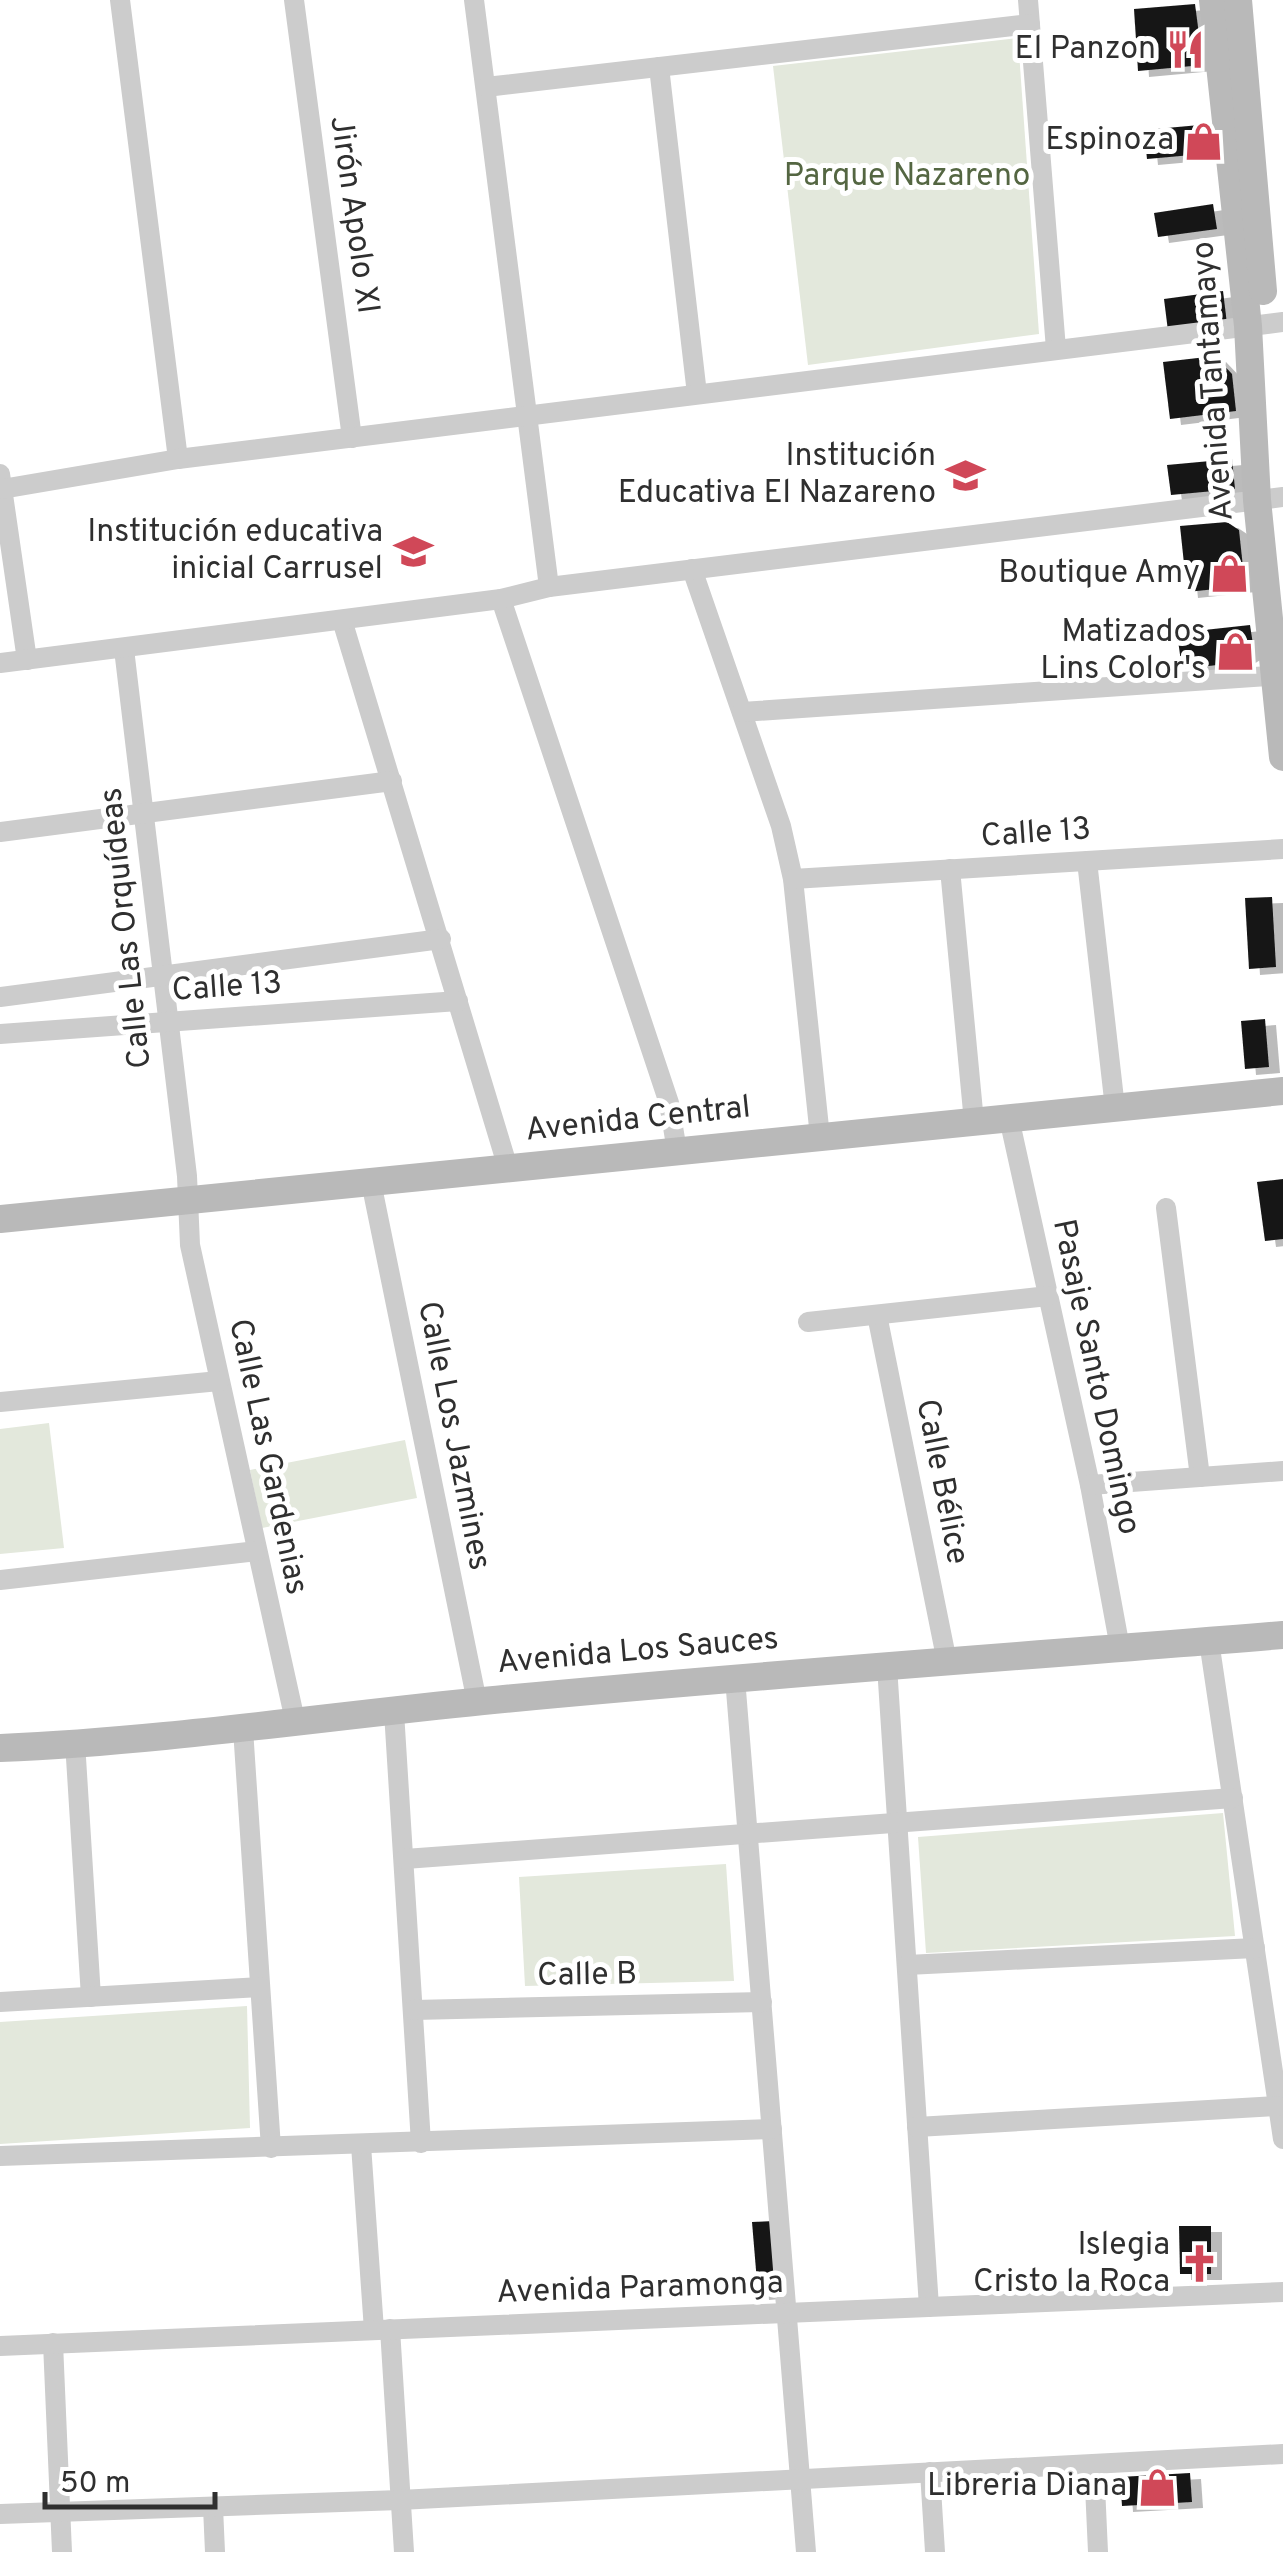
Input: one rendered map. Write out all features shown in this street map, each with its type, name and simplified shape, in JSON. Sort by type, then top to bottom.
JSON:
[{"type":"street","points":[[120,0],[178,459]]},
{"type":"street","name":"Jirón Apolo XI","points":[[294,0],[352,438]]},
{"type":"street","points":[[474,0],[550,587]]},
{"type":"street","points":[[1028,0],[1056,349]]},
{"type":"street","name":"Avenida Tantamayo","points":[[1213,0],[1266,324]]},
{"type":"street","name":"Avenida Tantamayo","points":[[1238,0],[1266,324],[1283,757]]},
{"type":"street","points":[[486,87],[1030,24]]},
{"type":"street","points":[[660,67],[697,394]]},
{"type":"street","points":[[27,660],[1,481],[1266,324]]},
{"type":"street","points":[[0,663],[501,599],[550,587],[1272,499]]},
{"type":"street","name":"Avenida Tantamayo","points":[[1272,499],[1283,607]]},
{"type":"street","points":[[692,570],[794,879],[820,1137]]},
{"type":"street","points":[[501,599],[669,1103],[677,1151]]},
{"type":"street","points":[[342,620],[508,1168]]},
{"type":"street","name":"Calle Las Orquídeas","points":[[124,648],[187,1176],[186,1200]]},
{"type":"street","points":[[742,712],[1278,665]]},
{"type":"street","points":[[0,832],[392,781]]},
{"type":"street","name":"Calle 13","points":[[794,879],[1283,849]]},
{"type":"street","points":[[1087,861],[1115,1108]]},
{"type":"street","points":[[950,869],[974,1122]]},
{"type":"street","name":"Calle 13","points":[[0,997],[161,979],[440,939]]},
{"type":"street","name":"Calle 13","points":[[0,1034],[458,1001]]},
{"type":"street","name":"Avenida Central","points":[[0,1218],[1283,1091]]},
{"type":"street","name":"Pasaje Santo Domingo","points":[[1009,1118],[1090,1485],[1120,1648]]},
{"type":"street","name":"Calle Los Jazmines","points":[[371,1182],[477,1702]]},
{"type":"street","name":"Calle Las Gardenias","points":[[186,1200],[190,1244],[296,1725]]},
{"type":"street","points":[[1166,1208],[1200,1477]]},
{"type":"street","points":[[808,1322],[1048,1296]]},
{"type":"street","name":"Calle Bélice","points":[[877,1315],[946,1662]]},
{"type":"street","points":[[0,1402],[219,1381]]},
{"type":"street","points":[[1090,1485],[1283,1470]]},
{"type":"street","points":[[0,1580],[258,1551]]},
{"type":"street","name":"Avenida Los Sauces","points":[[0,1748],[296,1725],[477,1702],[735,1678],[1283,1635]]},
{"type":"street","points":[[1210,1641],[1283,2139]]},
{"type":"street","points":[[887,1666],[929,2307]]},
{"type":"street","points":[[735,1678],[806,2552]]},
{"type":"street","points":[[394,1712],[422,2143]]},
{"type":"street","points":[[242,1729],[271,2148]]},
{"type":"street","points":[[75,1742],[91,1997]]},
{"type":"street","points":[[405,1858],[1232,1798]]},
{"type":"street","points":[[907,1965],[1255,1948]]},
{"type":"street","points":[[0,2002],[260,1987]]},
{"type":"street","name":"Calle B","points":[[414,2010],[762,2002]]},
{"type":"street","points":[[917,2127],[1278,2106]]},
{"type":"street","points":[[0,2156],[772,2130]]},
{"type":"street","points":[[361,2145],[404,2552]]},
{"type":"street","name":"Avenida Paramonga","points":[[0,2346],[1283,2292]]},
{"type":"street","points":[[53,2343],[62,2552]]},
{"type":"street","points":[[0,2514],[400,2500],[1283,2454]]},
{"type":"street","points":[[1094,2464],[1098,2552]]},
{"type":"street","points":[[930,2472],[936,2552]]},
{"type":"street","points":[[213,2506],[215,2552]]},
{"type":"green space","name":"Parque Nazareno","points":[[1018,38],[1039,334],[808,365],[773,66]]},
{"type":"green space","points":[[49,1423],[64,1548],[0,1554],[0,1429]]},
{"type":"green space","points":[[405,1440],[417,1498],[262,1528],[250,1470]]},
{"type":"green space","points":[[1223,1813],[1235,1936],[926,1953],[918,1837]]},
{"type":"green space","points":[[726,1864],[734,1981],[525,1986],[519,1877]]},
{"type":"green space","points":[[247,2006],[250,2128],[0,2144],[0,2022]]},
{"type":"building","points":[[1195,4],[1203,65],[1138,71],[1134,9]]},
{"type":"building","points":[[1211,124],[1214,153],[1147,159],[1144,130]]},
{"type":"building","points":[[1213,204],[1217,229],[1158,237],[1154,213]]},
{"type":"building","points":[[1223,291],[1227,324],[1168,331],[1164,299]]},
{"type":"building","points":[[1215,356],[1232,374],[1236,411],[1170,419],[1163,362]]},
{"type":"building","points":[[1232,459],[1235,489],[1171,495],[1167,465]]},
{"type":"building","points":[[1227,522],[1239,530],[1245,586],[1187,592],[1180,526]]},
{"type":"building","points":[[1250,625],[1254,651],[1235,663],[1182,669],[1177,633]]},
{"type":"building","points":[[1272,897],[1276,967],[1249,969],[1245,898]]},
{"type":"building","points":[[1265,1019],[1269,1067],[1245,1069],[1241,1021]]},
{"type":"building","points":[[1283,1179],[1283,1239],[1265,1241],[1257,1182]]},
{"type":"building","points":[[775,2221],[781,2292],[758,2294],[752,2222]]},
{"type":"building","points":[[1179,2226],[1211,2226],[1211,2274],[1180,2274]]},
{"type":"building","points":[[1190,2473],[1192,2502],[1122,2506],[1120,2477]]},
{"type":"place","name":"El Panzon","points":[[1186,50]]},
{"type":"place","name":"Espinoza","points":[[1204,141]]},
{"type":"place","name":"Institución Educativa El Nazareno","points":[[966,475]]},
{"type":"place","name":"Institución educativa inicial Carrusel","points":[[413,551]]},
{"type":"place","name":"Boutique Amy","points":[[1230,574]]},
{"type":"place","name":"Matizados Lins Color's","points":[[1236,651]]},
{"type":"place","name":"Islegia Cristo la Roca","points":[[1200,2264]]},
{"type":"place","name":"Libreria Diana","points":[[1157,2487]]}]
